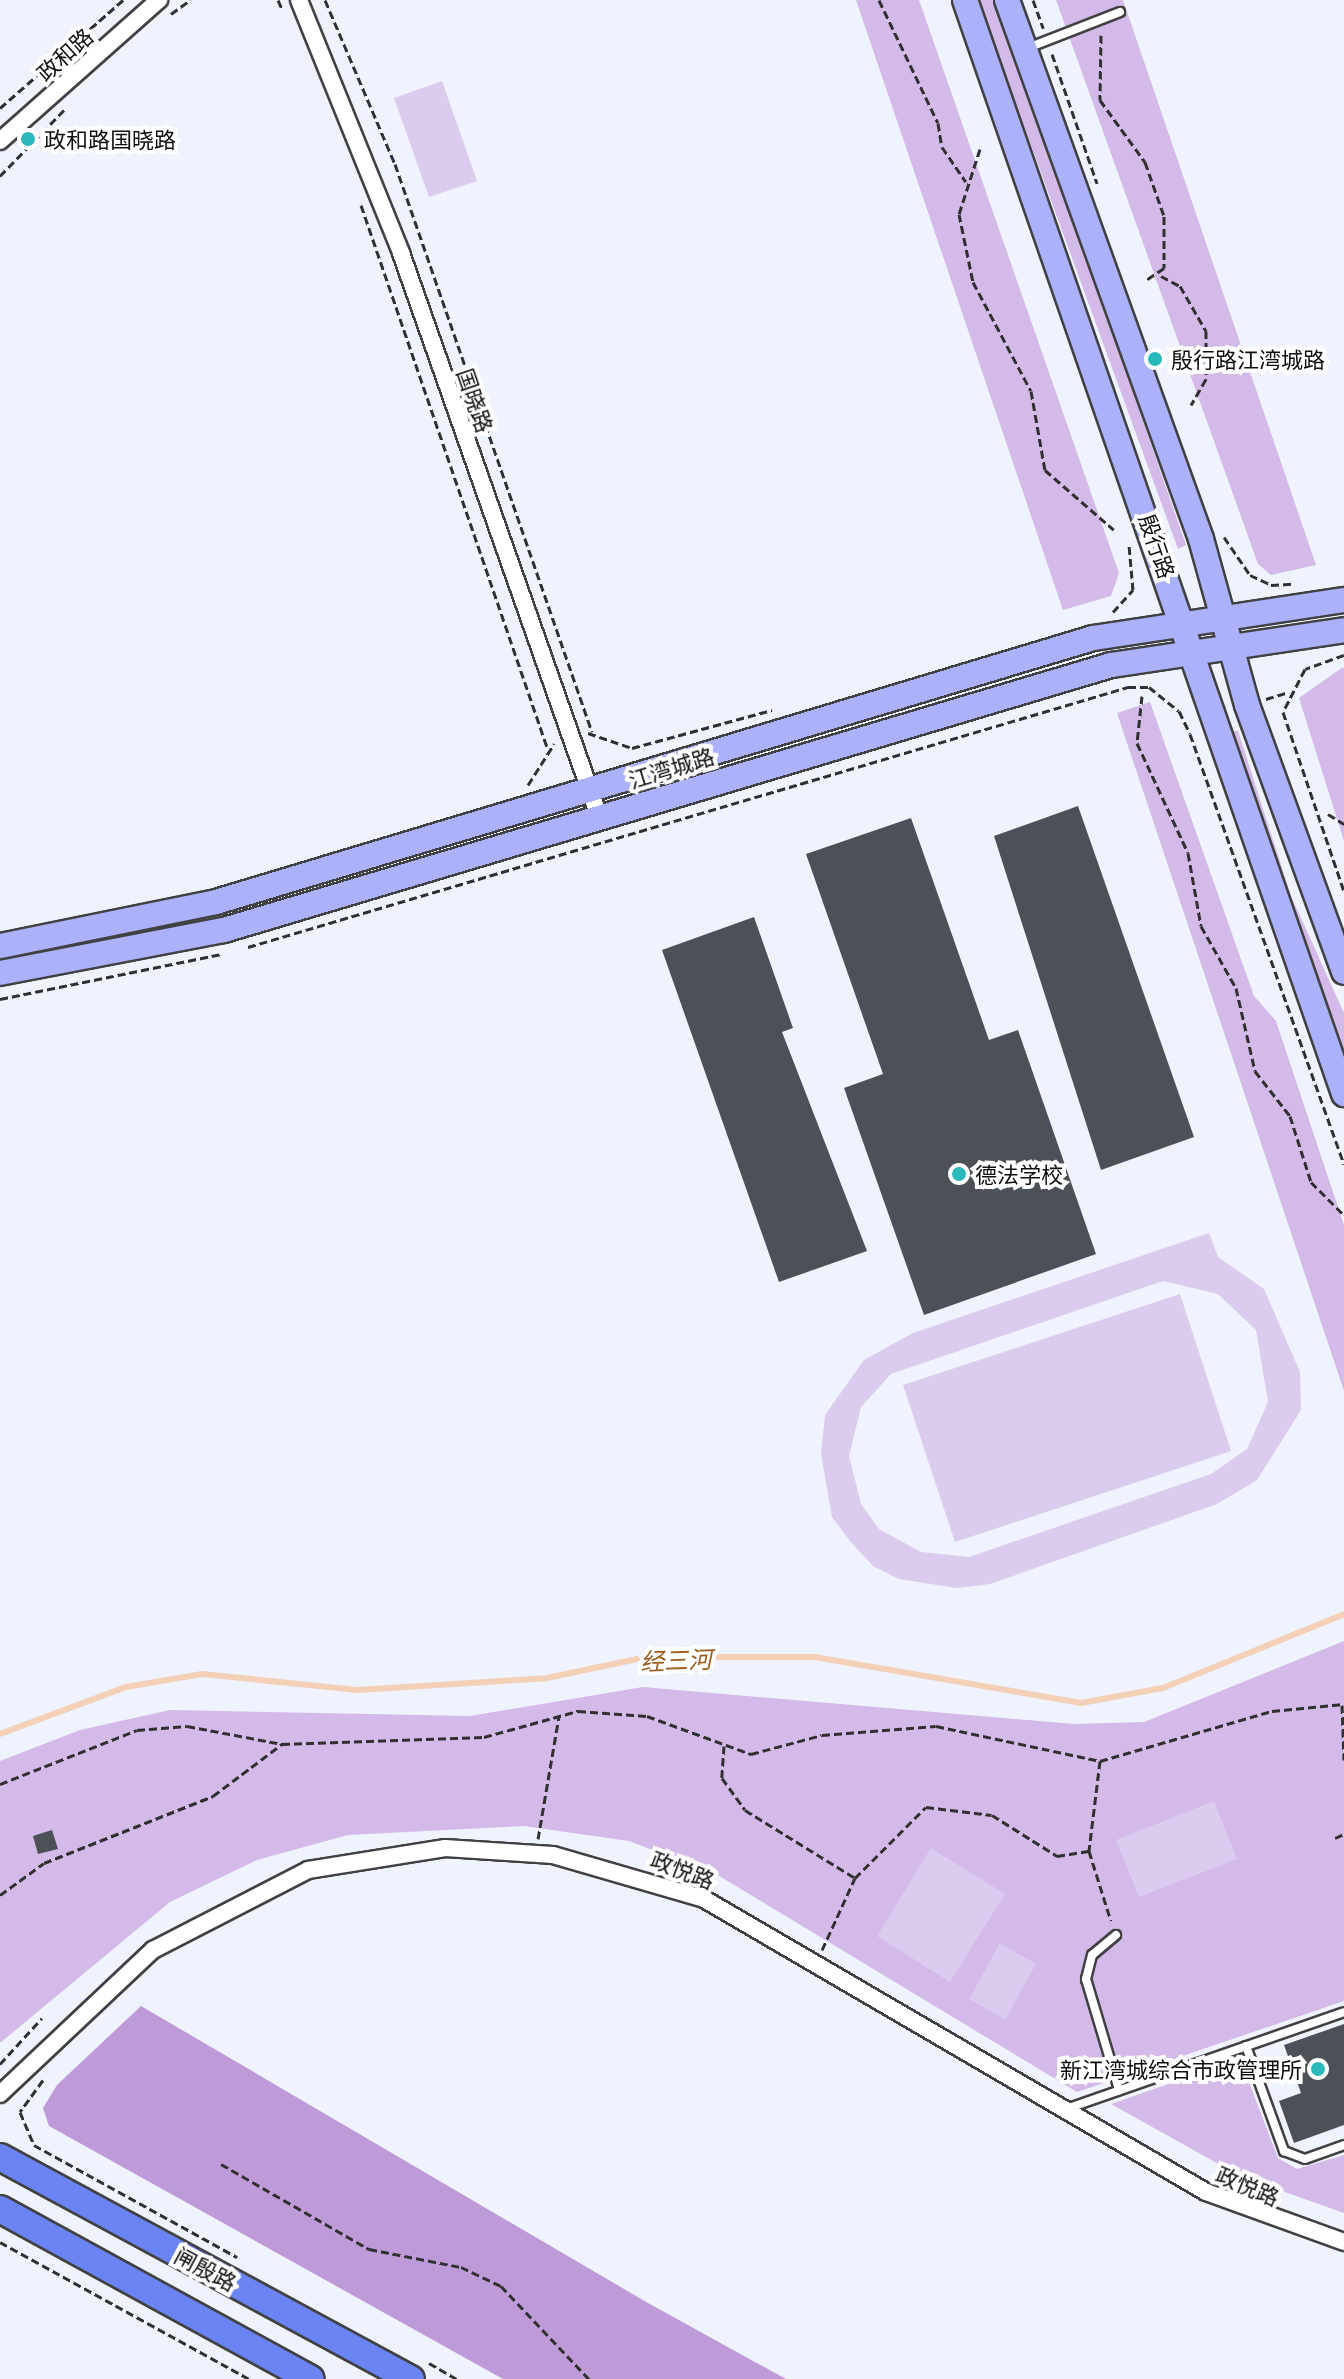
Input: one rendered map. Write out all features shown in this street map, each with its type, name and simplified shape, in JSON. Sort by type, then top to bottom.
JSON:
[{"type":"main road","name":"闸殷路","points":[[0,2157],[411,2379]]},
{"type":"main road","points":[[79,2249],[60,2221],[81,2201]]},
{"type":"main road","name":"闸殷路","points":[[0,2209],[79,2249],[311,2379]]},
{"type":"street","name":"政和路","points":[[0,141],[159,0]]},
{"type":"street","name":"国晓路","points":[[299,0],[401,253],[600,819]]},
{"type":"street","name":"殷行路","points":[[965,0],[1184,619],[1191,649],[1344,1094]]},
{"type":"street","name":"殷行路","points":[[1007,0],[1224,614],[1247,705],[1344,972]]},
{"type":"street","name":"江湾城路","points":[[0,946],[216,902],[1093,638],[1184,619],[1344,600]]},
{"type":"street","name":"江湾城路","points":[[0,973],[224,930],[1111,665],[1191,649],[1344,630]]},
{"type":"street","name":"政悦路","points":[[0,2094],[143,1957],[308,1870],[445,1848],[535,1854],[627,1872],[704,1899],[815,1961],[1061,2111],[1206,2192],[1344,2242]]},
{"type":"lane","points":[[1025,49],[1120,12]]},
{"type":"lane","points":[[1116,1935],[1092,1955],[1086,1979],[1119,2090]]},
{"type":"lane","points":[[1061,2111],[1344,2012]]},
{"type":"lane","points":[[1246,2046],[1284,2151],[1305,2159],[1344,2145]]},
{"type":"path","points":[[0,108],[123,0]]},
{"type":"path","points":[[158,24],[190,0]]},
{"type":"path","points":[[278,0],[285,16]]},
{"type":"path","points":[[325,0],[395,164],[592,732]]},
{"type":"path","points":[[879,0],[938,123],[942,147],[966,182]]},
{"type":"path","points":[[1099,20],[1096,85],[1157,188],[1167,246],[1161,276]]},
{"type":"path","points":[[0,176],[73,100]]},
{"type":"path","points":[[980,149],[966,182],[959,214],[973,282],[1031,391],[1037,454],[1075,502],[1114,530]]},
{"type":"path","points":[[355,188],[547,747]]},
{"type":"path","points":[[1146,280],[1161,276],[1180,286],[1206,331],[1206,379],[1191,405]]},
{"type":"path","points":[[1228,548],[1262,583],[1297,584]]},
{"type":"path","points":[[1344,655],[1305,669],[1283,712],[1344,891]]},
{"type":"path","points":[[240,949],[1128,687],[1149,687],[1179,711],[1190,734],[1344,1164]]},
{"type":"path","points":[[1142,696],[1137,743],[1188,853],[1201,926],[1236,988],[1255,1071],[1290,1116],[1311,1182],[1344,1215]]},
{"type":"path","points":[[1328,814],[1344,824]]},
{"type":"path","points":[[0,999],[225,953]]},
{"type":"path","points":[[0,1784],[137,1730],[187,1726],[282,1744],[484,1737],[559,1716],[647,1716],[751,1754],[822,1735],[936,1726],[1100,1761],[1272,1711],[1343,1704],[1344,1760]]},
{"type":"path","points":[[535,1854],[559,1716]]},
{"type":"path","points":[[0,1895],[44,1863],[213,1796],[282,1744]]},
{"type":"path","points":[[724,1746],[722,1778],[745,1810],[855,1878]]},
{"type":"path","points":[[1100,1761],[1089,1851],[1116,1935]]},
{"type":"path","points":[[815,1961],[855,1878],[926,1807],[992,1815],[1057,1856],[1089,1851]]},
{"type":"path","points":[[1335,1838],[1344,1834]]},
{"type":"path","points":[[0,2064],[42,2018]]},
{"type":"path","points":[[44,2152],[26,2137],[20,2112],[51,2070]]},
{"type":"path","points":[[221,2164],[369,2249],[461,2267],[501,2286],[589,2379]]},
{"type":"path","points":[[0,2242],[249,2379]]},
{"type":"shaded area","points":[[856,0],[919,0],[1119,573],[1111,596],[1063,610]]},
{"type":"shaded area","points":[[978,0],[997,0],[1186,545],[1178,549]]},
{"type":"shaded area","points":[[1056,0],[1123,0],[1316,565],[1271,575],[1258,564]]},
{"type":"shaded area","points":[[442,81],[477,181],[429,197],[394,98]]},
{"type":"shaded area","points":[[1344,669],[1344,841],[1299,698]]},
{"type":"shaded area","points":[[1150,702],[1254,996],[1276,1021],[1344,1225],[1344,1391],[1117,713]]},
{"type":"shaded area","points":[[1230,731],[1238,731],[1291,896],[1344,1013],[1344,1066]]},
{"type":"shaded area","points":[[1209,1233],[1218,1257],[1264,1289],[1300,1372],[1301,1410],[1257,1480],[1217,1504],[990,1584],[957,1588],[899,1579],[873,1566],[832,1517],[821,1453],[825,1415],[864,1360],[913,1333]],"holes":[[[1163,1281],[1218,1294],[1256,1330],[1268,1402],[1247,1449],[1211,1474],[969,1557],[921,1552],[879,1529],[861,1504],[849,1456],[861,1407],[891,1374]]]},
{"type":"shaded area","points":[[1180,1294],[1231,1451],[955,1542],[903,1385]]},
{"type":"shaded area","points":[[1344,1641],[1344,2001],[1077,2092],[716,1874],[629,1841],[524,1826],[348,1835],[257,1860],[170,1902],[0,2043],[0,1761],[80,1730],[170,1710],[470,1716],[643,1687],[1074,1724],[1144,1722]]},
{"type":"shaded area","points":[[1214,1801],[1237,1859],[1139,1897],[1116,1840]]},
{"type":"shaded area","points":[[931,1848],[1005,1894],[950,1982],[877,1936]]},
{"type":"shaded area","points":[[1000,1943],[1036,1964],[1005,2020],[969,1999]]},
{"type":"shaded area","points":[[141,2006],[648,2303],[786,2379],[503,2379],[49,2126],[43,2108],[57,2085]]},
{"type":"shaded area","points":[[1240,2059],[1278,2158],[1297,2169],[1344,2155],[1344,2213],[1240,2176],[1111,2104]]},
{"type":"building","points":[[1078,806],[1194,1137],[1101,1170],[994,836]]},
{"type":"building","points":[[911,818],[989,1040],[1018,1030],[1096,1254],[924,1315],[844,1088],[883,1074],[806,854]]},
{"type":"building","points":[[754,917],[793,1028],[782,1032],[867,1251],[779,1282],[662,950]]},
{"type":"building","points":[[52,1830],[58,1849],[38,1854],[33,1836]]},
{"type":"building","name":"新江湾城综合市政管理所","points":[[1344,2024],[1344,2125],[1294,2143],[1279,2101],[1301,2093],[1284,2045]]},
{"type":"waterway","name":"经三河","points":[[0,1734],[126,1687],[202,1674],[358,1690],[547,1678],[647,1657],[815,1657],[1081,1703],[1163,1688],[1344,1614]]},
{"type":"place","name":"政和路国晓路","points":[[28,139]]},
{"type":"place","name":"殷行路江湾城路","points":[[1155,359]]},
{"type":"place","name":"德法学校","points":[[959,1174]]},
{"type":"place","name":"新江湾城综合市政管理所","points":[[1318,2069]]}]
